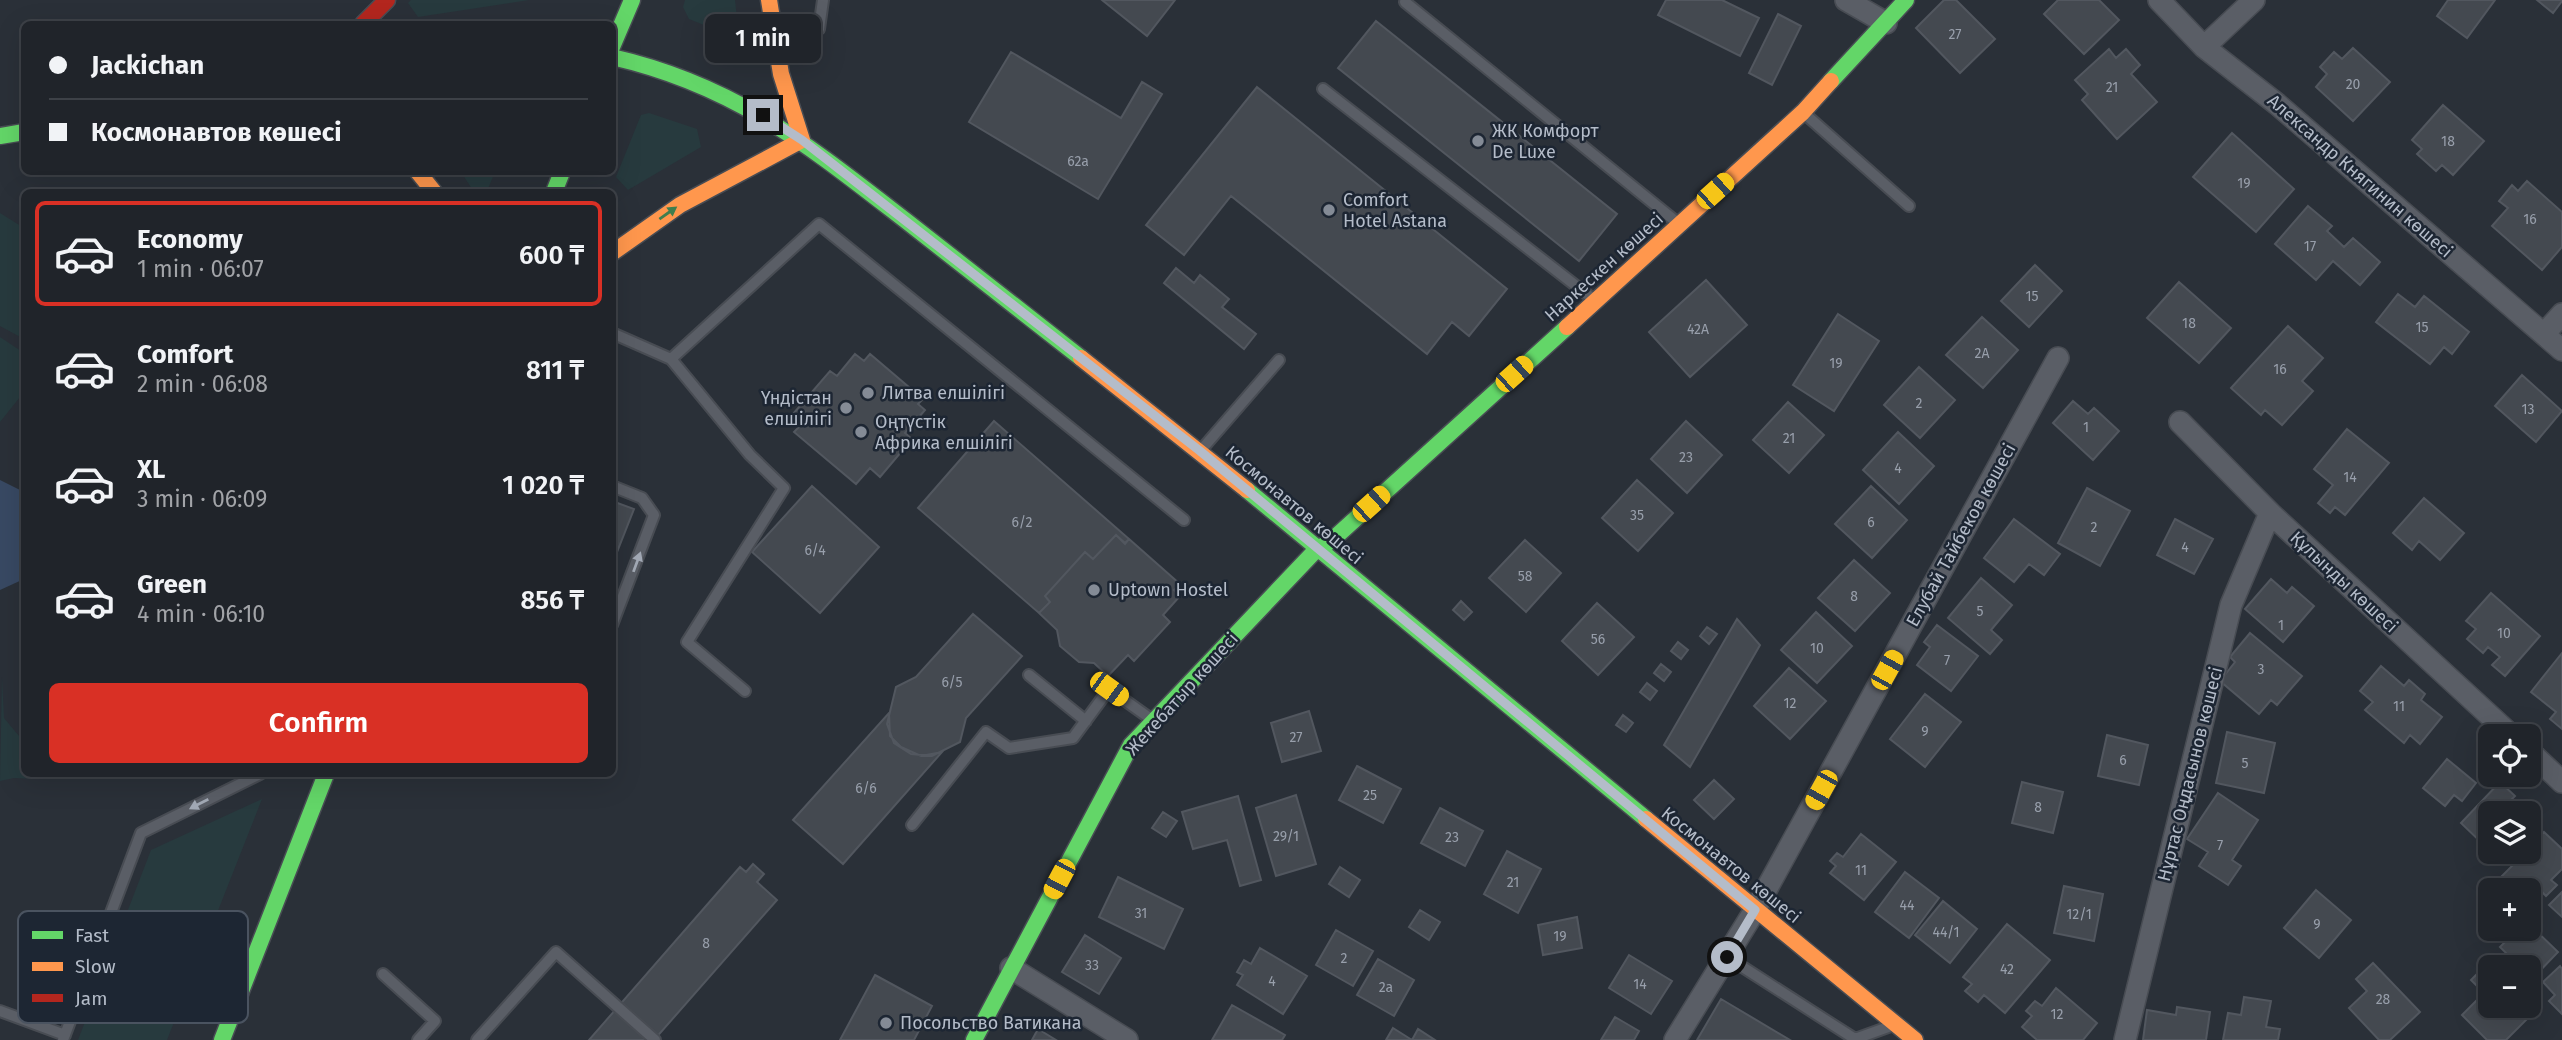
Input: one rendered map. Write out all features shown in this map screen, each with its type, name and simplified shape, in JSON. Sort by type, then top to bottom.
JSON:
[{"type":"street","points":[[366,21],[387,0]]},
{"type":"street","points":[[616,38],[632,0]]},
{"type":"street","points":[[616,250],[680,205],[802,140],[781,74],[769,0]]},
{"type":"street","points":[[1846,0],[1886,23]]},
{"type":"street","name":"Наркескен көшесі","points":[[1316,550],[1331,541],[1803,112],[1906,0]]},
{"type":"street","name":"Александр Княгинин көшесі","points":[[2159,0],[2204,47],[2277,104],[2562,350]]},
{"type":"street","points":[[2204,47],[2254,0]]},
{"type":"street","name":"Космонавтов көшесі","points":[[616,58],[664,68],[701,83],[744,103],[802,140],[1200,451],[1316,550],[1915,1040]]},
{"type":"street","points":[[0,136],[21,132]]},
{"type":"street","points":[[420,175],[432,189]]},
{"type":"street","points":[[2544,334],[2562,314]]},
{"type":"street","name":"Елубай Тайбеков көшесі","points":[[1675,1040],[1755,910],[2058,358]]},
{"type":"street","name":"Құлынды көшесі","points":[[2180,422],[2270,513],[2499,724]]},
{"type":"street","name":"Нұртас Оңдасынов көшесі","points":[[2125,1040],[2231,606],[2270,513]]},
{"type":"street","name":"Жекебатыр көшесі","points":[[974,1040],[1131,746],[1316,550]]},
{"type":"street","points":[[2541,762],[2562,782]]},
{"type":"street","points":[[248,974],[325,777]]},
{"type":"street","points":[[1011,968],[1128,1040]]},
{"type":"street","points":[[222,1040],[229,1023]]},
{"type":"lane","points":[[819,29],[823,0]]},
{"type":"lane","points":[[1405,2],[1679,224]]},
{"type":"lane","points":[[1323,89],[1595,300]]},
{"type":"lane","points":[[1803,112],[1909,206]]},
{"type":"lane","points":[[671,359],[819,224],[1184,520]]},
{"type":"lane","points":[[616,335],[671,359],[750,455],[784,488],[687,642],[745,691]]},
{"type":"lane","points":[[1200,451],[1279,360]]},
{"type":"lane","points":[[616,488],[642,498],[654,515],[616,615]]},
{"type":"lane","points":[[1029,675],[1086,721]]},
{"type":"lane","points":[[912,825],[986,732],[1009,748],[1073,738],[1109,689],[1154,721]]},
{"type":"lane","points":[[112,911],[141,833],[254,777]]},
{"type":"lane","points":[[477,1040],[556,952],[654,1040]]},
{"type":"lane","points":[[1727,957],[1855,1039],[1895,1024]]},
{"type":"lane","points":[[383,974],[435,1021],[418,1040]]},
{"type":"lane","points":[[0,1012],[18,1019]]},
{"type":"lane","points":[[28,1023],[64,1037]]},
{"type":"green space","points":[[411,0],[529,0],[418,17],[408,3]]},
{"type":"green space","points":[[685,0],[735,0],[738,27],[731,36],[689,19],[683,7]]},
{"type":"green space","points":[[649,113],[697,129],[701,147],[628,190],[616,177],[641,115]]},
{"type":"green space","points":[[463,175],[494,175],[488,189],[472,189]]},
{"type":"green space","points":[[0,213],[21,226],[21,337],[0,326]]},
{"type":"green space","points":[[0,337],[21,351],[21,396],[0,422]]},
{"type":"green space","points":[[2,677],[4,718],[21,738],[21,777],[41,777],[0,781]]},
{"type":"green space","points":[[262,799],[218,911],[128,911],[151,850]]},
{"type":"green space","points":[[85,1023],[174,1023],[167,1040],[78,1040]]},
{"type":"water","points":[[0,480],[21,490],[21,580],[0,590]]},
{"type":"building","points":[[1102,0],[1175,0],[1147,36]]},
{"type":"building","points":[[1666,0],[1722,0],[1759,18],[1740,56],[1658,15]]},
{"type":"building","points":[[1944,0],[1956,0],[1995,39],[1960,73],[1916,28]]},
{"type":"building","points":[[2058,0],[2099,0],[2119,20],[2084,54],[2044,14]]},
{"type":"building","points":[[2448,0],[2495,0],[2467,38],[2437,16]]},
{"type":"building","points":[[2537,0],[2562,0],[2562,1],[2553,13]]},
{"type":"building","points":[[1778,14],[1801,26],[1772,85],[1749,73]]},
{"type":"building","name":"ЖК Комфорт De Luxe","points":[[1376,21],[1617,214],[1579,261],[1338,68]]},
{"type":"building","points":[[2353,48],[2390,82],[2353,121],[2316,87],[2327,74],[2320,67],[2334,52],[2342,59]]},
{"type":"building","points":[[2109,49],[2116,58],[2126,49],[2140,65],[2131,74],[2157,102],[2117,139],[2082,100],[2088,94],[2075,80]]},
{"type":"building","points":[[1011,52],[1121,118],[1142,82],[1162,94],[1098,199],[969,122]]},
{"type":"building","name":"Comfort Hotel Astana","points":[[1257,87],[1507,289],[1469,336],[1452,322],[1427,354],[1231,196],[1184,255],[1146,225]]},
{"type":"building","points":[[2443,105],[2484,141],[2453,175],[2442,165],[2436,171],[2417,154],[2422,149],[2412,140]]},
{"type":"building","points":[[2232,133],[2294,189],[2256,232],[2193,177]]},
{"type":"building","points":[[2527,181],[2562,212],[2562,247],[2542,270],[2492,226],[2508,208],[2499,201],[2512,185],[2518,191]]},
{"type":"building","points":[[2308,206],[2332,226],[2327,231],[2344,247],[2353,238],[2380,262],[2360,285],[2333,261],[2316,280],[2275,244]]},
{"type":"building","points":[[2035,265],[2062,291],[2029,327],[2001,301]]},
{"type":"building","points":[[1176,268],[1194,283],[1200,275],[1229,299],[1222,307],[1256,334],[1244,349],[1164,283]]},
{"type":"building","points":[[1706,280],[1747,325],[1690,377],[1649,332]]},
{"type":"building","points":[[2179,282],[2231,328],[2199,363],[2147,318]]},
{"type":"building","points":[[2398,294],[2415,307],[2424,296],[2469,332],[2452,354],[2444,347],[2430,364],[2376,322]]},
{"type":"building","points":[[1838,314],[1879,341],[1834,411],[1793,385]]},
{"type":"building","points":[[1982,317],[2018,350],[1983,388],[1946,355]]},
{"type":"building","points":[[2288,326],[2323,358],[2302,381],[2313,391],[2282,425],[2265,410],[2261,415],[2231,388]]},
{"type":"building","points":[[855,354],[864,361],[870,354],[923,399],[918,404],[925,410],[905,433],[912,439],[880,477],[870,468],[856,484],[794,432],[803,423],[793,414],[830,371],[837,376]]},
{"type":"building","points":[[1919,367],[1955,400],[1920,438],[1884,405]]},
{"type":"building","points":[[2522,375],[2562,411],[2536,442],[2495,406]]},
{"type":"building","points":[[2073,401],[2088,414],[2094,408],[2119,431],[2093,460],[2053,423]]},
{"type":"building","points":[[1788,402],[1824,435],[1789,473],[1753,440]]},
{"type":"building","points":[[994,421],[1129,539],[1125,543],[1116,535],[1093,559],[1085,552],[1045,596],[1050,602],[1039,613],[918,508]]},
{"type":"building","points":[[1686,421],[1722,455],[1687,493],[1651,459]]},
{"type":"building","points":[[2347,429],[2389,463],[2345,515],[2335,507],[2330,513],[2318,503],[2333,485],[2314,469]]},
{"type":"building","points":[[1898,432],[1934,466],[1899,504],[1863,470]]},
{"type":"building","points":[[1637,480],[1673,513],[1638,551],[1602,518]]},
{"type":"building","points":[[812,486],[879,547],[820,613],[752,552]]},
{"type":"building","points":[[1871,486],[1907,520],[1872,558],[1835,524]]},
{"type":"building","points":[[2087,488],[2130,511],[2100,566],[2058,543]]},
{"type":"building","points":[[2424,498],[2464,533],[2440,560],[2419,541],[2412,550],[2393,533]]},
{"type":"building","points":[[616,502],[634,509],[616,552]]},
{"type":"building","points":[[2014,519],[2060,554],[2044,575],[2029,564],[2014,582],[1984,558]]},
{"type":"building","points":[[2175,519],[2213,539],[2194,574],[2157,555]]},
{"type":"building","points":[[1116,535],[1125,544],[1129,539],[1180,584],[1174,590],[1180,596],[1163,615],[1170,622],[1134,661],[1128,655],[1108,676],[1094,663],[1079,662],[1060,646],[1057,630],[1039,613],[1050,602],[1045,596],[1085,552],[1093,559]]},
{"type":"building","points":[[1525,540],[1561,573],[1526,612],[1489,578]]},
{"type":"building","points":[[1854,560],[1890,593],[1855,631],[1818,598]]},
{"type":"building","points":[[1981,578],[2012,605],[1991,630],[2002,640],[1990,654],[1948,618]]},
{"type":"building","points":[[2271,579],[2287,593],[2292,587],[2314,606],[2283,642],[2245,609]]},
{"type":"building","points":[[2491,593],[2540,636],[2505,676],[2492,665],[2500,657],[2488,647],[2483,653],[2467,639],[2476,629],[2466,621]]},
{"type":"building","points":[[1461,601],[1472,612],[1464,620],[1453,610]]},
{"type":"building","points":[[1597,603],[1634,637],[1598,675],[1562,641]]},
{"type":"building","points":[[1816,612],[1852,646],[1817,683],[1781,650]]},
{"type":"building","points":[[973,614],[1022,656],[966,718],[960,742],[932,756],[911,754],[894,743],[887,724],[896,687],[916,677]]},
{"type":"building","points":[[1737,619],[1760,645],[1690,767],[1664,745]]},
{"type":"building","points":[[1937,625],[1978,656],[1951,691],[1917,665],[1930,647],[1924,642]]},
{"type":"building","points":[[1707,627],[1717,634],[1709,644],[1700,636]]},
{"type":"building","points":[[2250,633],[2302,676],[2277,705],[2271,700],[2259,714],[2220,681],[2235,662],[2230,657]]},
{"type":"building","points":[[1678,642],[1688,650],[1681,659],[1671,651]]},
{"type":"building","points":[[2562,653],[2562,729],[2550,719],[2556,712],[2531,692]]},
{"type":"building","points":[[1661,664],[1671,672],[1664,681],[1654,673]]},
{"type":"building","points":[[2381,666],[2404,686],[2409,680],[2425,694],[2421,700],[2442,717],[2420,744],[2410,735],[2404,743],[2365,710],[2373,702],[2360,691]]},
{"type":"building","points":[[1789,668],[1826,701],[1790,739],[1754,706]]},
{"type":"building","points":[[1647,683],[1657,691],[1650,700],[1640,692]]},
{"type":"building","points":[[1925,694],[1961,722],[1925,767],[1890,739]]},
{"type":"building","points":[[1309,711],[1321,751],[1282,762],[1271,723]]},
{"type":"building","points":[[889,713],[890,736],[901,747],[921,756],[942,752],[843,864],[793,820]]},
{"type":"building","points":[[1623,715],[1633,723],[1626,732],[1616,725]]},
{"type":"building","points":[[2227,732],[2275,743],[2264,793],[2216,783]]},
{"type":"building","points":[[2107,735],[2148,745],[2139,785],[2098,776]]},
{"type":"building","points":[[2447,759],[2476,783],[2462,801],[2454,795],[2445,806],[2423,788]]},
{"type":"building","points":[[1357,766],[1401,789],[1383,823],[1339,800]]},
{"type":"building","points":[[1714,780],[1734,799],[1714,819],[1694,800]]},
{"type":"building","points":[[2022,782],[2063,792],[2053,833],[2012,823]]},
{"type":"building","points":[[2495,787],[2505,787],[2515,796],[2510,801],[2482,801]]},
{"type":"building","points":[[2218,793],[2258,820],[2232,860],[2241,866],[2228,885],[2199,866],[2208,852],[2187,839]]},
{"type":"building","points":[[1296,795],[1316,864],[1276,876],[1256,808]]},
{"type":"building","points":[[1238,796],[1261,880],[1240,886],[1227,840],[1193,849],[1182,812]]},
{"type":"building","points":[[2478,805],[2478,839],[2461,823]]},
{"type":"building","points":[[1440,808],[1483,831],[1465,866],[1421,843]]},
{"type":"building","points":[[1163,812],[1177,821],[1166,837],[1152,828]]},
{"type":"building","points":[[2544,832],[2562,849],[2562,869],[2551,880],[2557,885],[2546,896],[2541,891],[2541,878],[2501,877],[2514,864],[2541,864],[2541,835]]},
{"type":"building","points":[[1861,834],[1896,862],[1864,900],[1830,873],[1836,866],[1830,861],[1837,853],[1843,857]]},
{"type":"building","points":[[1507,851],[1541,869],[1518,913],[1484,894]]},
{"type":"building","points":[[753,864],[764,874],[757,882],[777,900],[654,1040],[589,1040],[740,867],[746,872]]},
{"type":"building","points":[[1340,867],[1360,880],[1349,897],[1329,884]]},
{"type":"building","points":[[1905,872],[1939,898],[1909,938],[1875,912]]},
{"type":"building","points":[[1118,877],[1183,909],[1164,949],[1099,917]]},
{"type":"building","points":[[2064,886],[2103,894],[2094,941],[2054,933]]},
{"type":"building","points":[[2316,890],[2351,920],[2319,958],[2284,928]]},
{"type":"building","points":[[2562,892],[2562,917],[2549,905]]},
{"type":"building","points":[[1943,901],[1977,929],[1950,963],[1915,935]]},
{"type":"building","points":[[1420,910],[1440,922],[1429,940],[1409,927]]},
{"type":"building","points":[[1577,917],[1582,948],[1543,955],[1538,925]]},
{"type":"building","points":[[2007,924],[2050,960],[2005,1013],[1984,995],[1978,1002],[1965,991],[1972,984],[1963,977]]},
{"type":"building","points":[[1336,930],[1373,951],[1353,986],[1316,965]]},
{"type":"building","points":[[1085,935],[1121,958],[1099,994],[1062,972]]},
{"type":"building","points":[[2541,936],[2558,952],[2541,970],[2541,955],[2508,955],[2500,947],[2506,941],[2541,941]]},
{"type":"building","points":[[1260,948],[1307,976],[1283,1014],[1237,985],[1243,975],[1237,972],[1244,960],[1251,964]]},
{"type":"building","points":[[1629,955],[1672,981],[1651,1014],[1609,988]]},
{"type":"building","points":[[1378,959],[1414,980],[1394,1016],[1357,995]]},
{"type":"building","points":[[2373,963],[2420,1012],[2390,1040],[2379,1040],[2349,1008],[2367,991],[2356,979]]},
{"type":"building","points":[[2560,966],[2562,1014],[2549,1001],[2555,995],[2543,982]]},
{"type":"building","points":[[2478,973],[2478,987],[2471,980]]},
{"type":"building","name":"Посольство Ватикана","points":[[875,975],[932,1006],[914,1040],[840,1040]]},
{"type":"building","points":[[2056,988],[2097,1023],[2083,1040],[2037,1040],[2022,1027],[2032,1016],[2026,1011],[2035,1001],[2042,1006]]},
{"type":"building","points":[[2244,997],[2271,1001],[2266,1027],[2280,1029],[2278,1040],[2223,1040],[2228,1013],[2241,1015]]},
{"type":"building","points":[[1721,999],[1790,1040],[1697,1040]]},
{"type":"building","points":[[2478,999],[2478,1018],[2528,1018],[2506,1040],[2487,1040],[2462,1015]]},
{"type":"building","points":[[1232,1005],[1285,1035],[1282,1040],[1212,1040]]},
{"type":"building","points":[[2177,1007],[2210,1012],[2206,1040],[2143,1040],[2147,1010],[2176,1015]]},
{"type":"building","points":[[1615,1017],[1639,1031],[1634,1040],[1601,1040]]},
{"type":"building","points":[[1393,1028],[1412,1040],[1386,1040]]},
{"type":"building","points":[[1038,1029],[1056,1040],[1032,1040]]},
{"type":"building","points":[[1418,1029],[1435,1040],[1412,1040]]},
{"type":"traffic: fast","points":[[616,38],[632,0]]},
{"type":"traffic: fast","points":[[1831,81],[1906,0]]},
{"type":"traffic: fast","points":[[616,58],[696,84],[768,121],[836,167],[1081,358]]},
{"type":"traffic: fast","points":[[0,136],[21,132]]},
{"type":"traffic: fast","points":[[555,189],[561,175]]},
{"type":"traffic: fast","points":[[974,1040],[1131,745],[1316,550],[1331,541],[1567,327]]},
{"type":"traffic: fast","points":[[1247,490],[1646,819]]},
{"type":"traffic: fast","points":[[248,974],[325,777]]},
{"type":"traffic: fast","points":[[222,1040],[229,1023]]},
{"type":"traffic: slow","points":[[769,0],[781,74],[802,140]]},
{"type":"traffic: slow","points":[[1567,327],[1803,112],[1831,81]]},
{"type":"traffic: slow","points":[[616,250],[680,205],[802,140]]},
{"type":"traffic: slow","points":[[420,175],[432,189]]},
{"type":"traffic: slow","points":[[1081,358],[1247,490]]},
{"type":"traffic: slow","points":[[1646,819],[1915,1040]]},
{"type":"traffic: jam","points":[[366,21],[387,0]]},
{"type":"place","name":"ЖК Комфорт De Luxe","points":[[1478,141]]},
{"type":"place","name":"Comfort Hotel Astana","points":[[1329,210]]},
{"type":"place","name":"Литва елшілігі","points":[[868,393]]},
{"type":"place","name":"Үндістан елшілігі","points":[[846,408]]},
{"type":"place","name":"Оңтүстік Африка елшілігі","points":[[861,432]]},
{"type":"place","name":"Uptown Hostel","points":[[1094,590]]},
{"type":"place","name":"Посольство Ватикана","points":[[886,1023]]},
{"type":"route","points":[[763,115],[802,140],[1200,451],[1316,550],[1755,910],[1727,957]]}]
